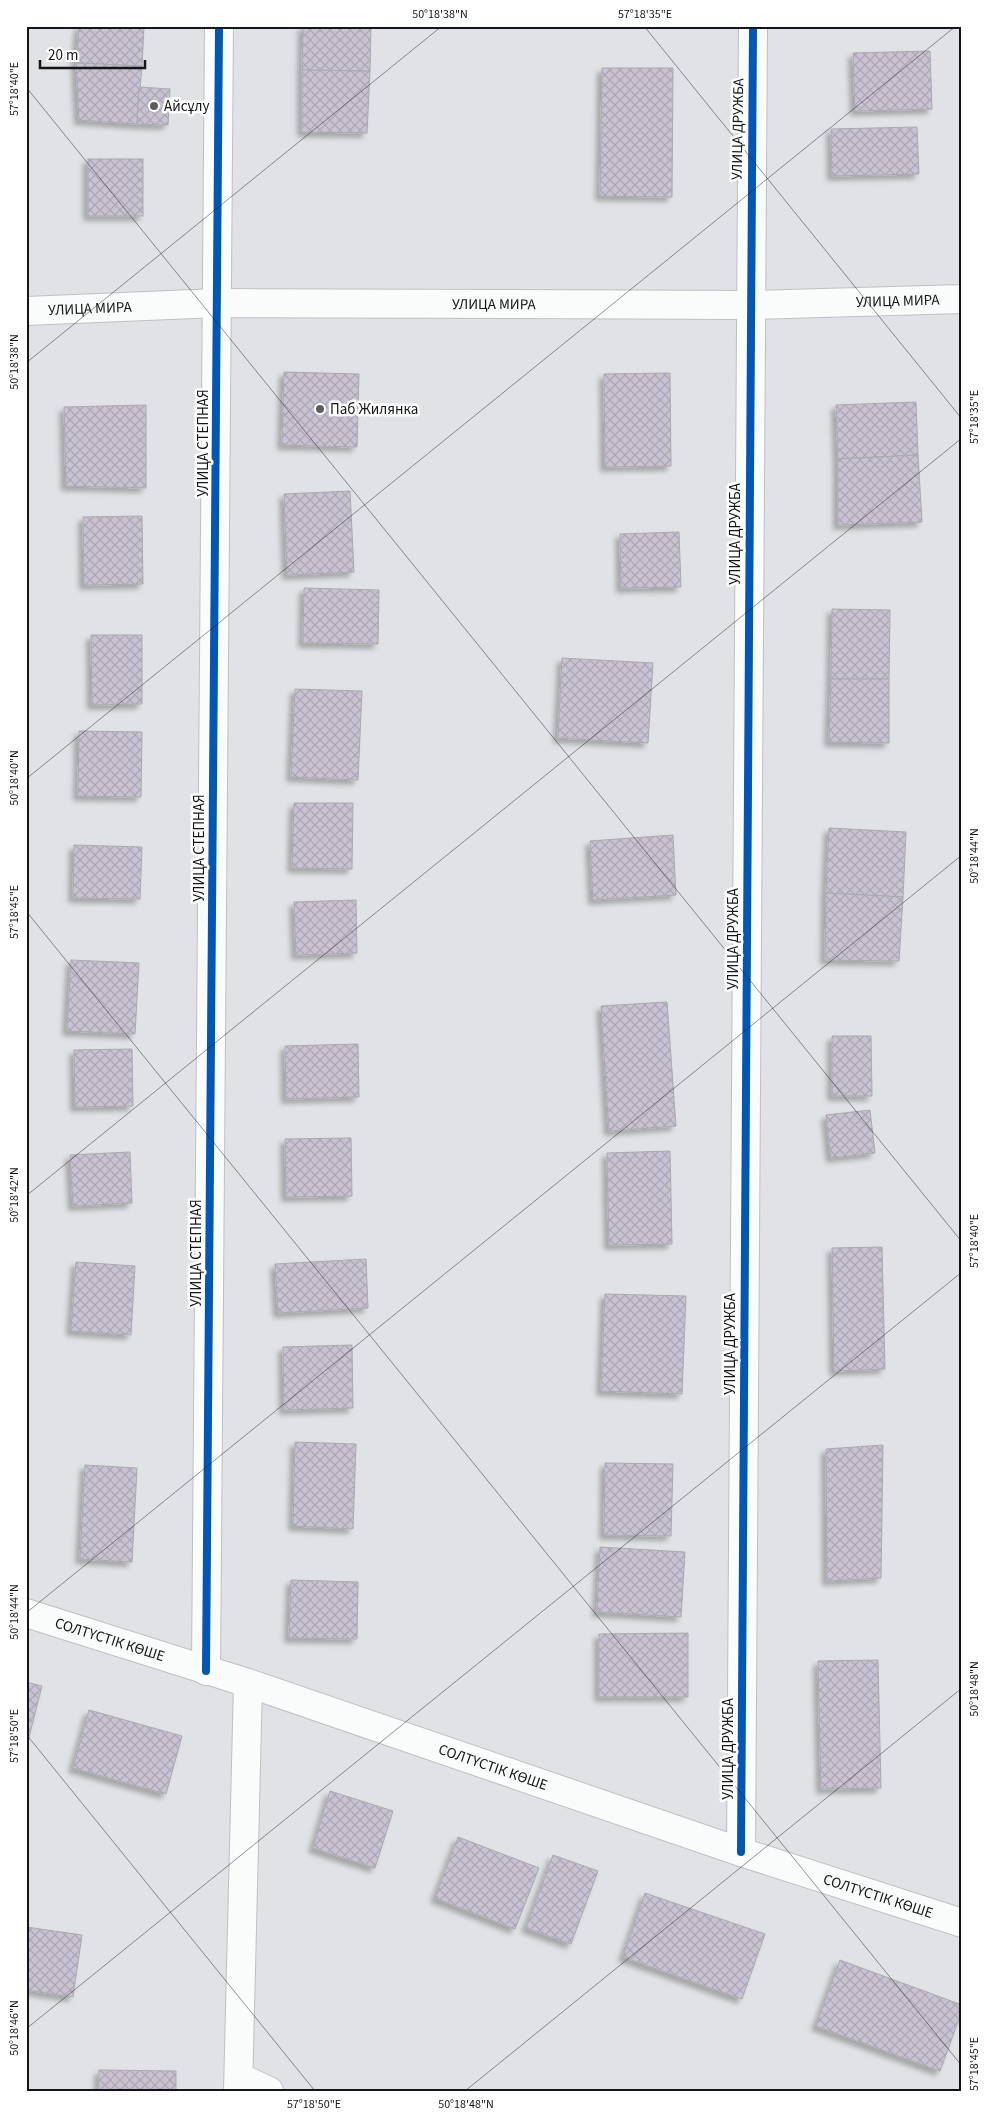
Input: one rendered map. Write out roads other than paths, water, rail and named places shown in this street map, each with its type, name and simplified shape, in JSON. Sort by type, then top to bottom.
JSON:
[{"type":"street","name":"УЛИЦА СТЕПНАЯ","points":[[206,1671],[219,26]]},
{"type":"street","name":"УЛИЦА ДРУЖБА","points":[[741,1852],[753,26]]},
{"type":"street","name":"УЛИЦА МИРА","points":[[26,311],[218,303],[750,305],[962,300]]},
{"type":"street","name":"СОЛТҮСТІК КӨШЕ","points":[[26,1613],[248,1683],[741,1852],[962,1923]]},
{"type":"street","points":[[248,1683],[238,2084],[269,2091]]},
{"type":"place","name":"Айсұлу","points":[[154,106]]},
{"type":"place","name":"Паб Жилянка","points":[[320,409]]}]
